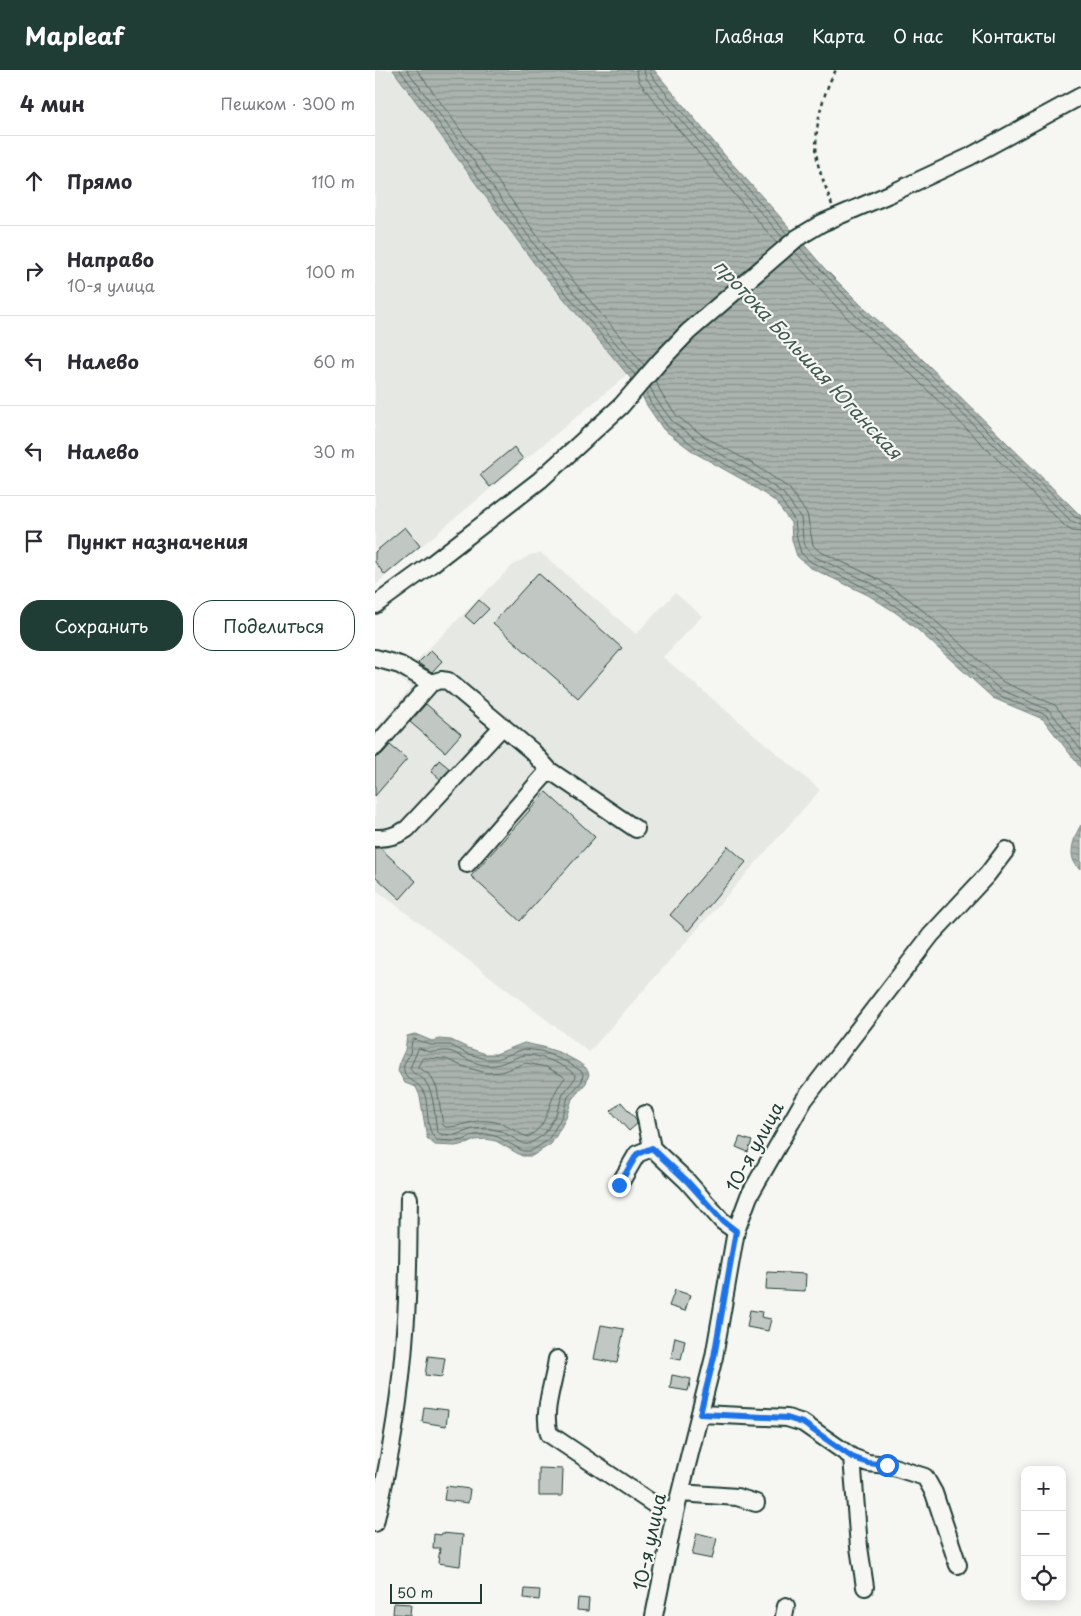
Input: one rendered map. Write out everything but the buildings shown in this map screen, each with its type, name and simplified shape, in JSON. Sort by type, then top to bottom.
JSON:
[{"type":"street","points":[[375,605],[433,563],[540,480],[621,406],[688,332],[797,238],[836,216],[892,193],[969,157],[1081,96]]},
{"type":"street","points":[[375,658],[400,665],[431,683]]},
{"type":"street","points":[[375,747],[431,683],[441,680],[448,682],[532,751],[549,770],[636,829]]},
{"type":"street","points":[[375,838],[388,838],[407,829],[503,726]]},
{"type":"street","points":[[467,864],[549,770]]},
{"type":"street","name":"10-я улица","points":[[654,1616],[675,1513],[714,1357],[736,1231],[749,1196],[804,1100],[931,935],[987,875],[1006,850]]},
{"type":"street","points":[[645,1114],[652,1148],[687,1181],[723,1221],[736,1231]]},
{"type":"street","points":[[619,1185],[637,1154],[652,1148]]},
{"type":"street","points":[[375,1523],[389,1453],[405,1331],[409,1198]]},
{"type":"street","points":[[557,1360],[549,1402],[549,1434],[658,1507],[675,1513]]},
{"type":"street","points":[[700,1414],[787,1418],[803,1423],[852,1457],[868,1463],[887,1465],[925,1477],[935,1493],[957,1565]]},
{"type":"street","points":[[852,1457],[859,1547],[865,1587]]},
{"type":"street","points":[[681,1493],[737,1497],[756,1503]]},
{"type":"path","points":[[836,70],[822,103],[817,132],[817,153],[819,167],[836,216]]},
{"type":"shaded area","points":[[375,70],[393,70],[534,263],[628,374],[375,585]]},
{"type":"shaded area","points":[[541,553],[636,634],[675,593],[702,616],[663,657],[820,790],[589,1052],[375,889],[375,730],[411,688],[395,674],[405,658],[415,662],[512,566],[530,555]]},
{"type":"water","name":"протока Большая Юганская","points":[[393,70],[654,70],[727,158],[825,269],[866,310],[923,360],[1081,516],[1081,768],[1043,719],[993,698],[918,630],[895,612],[868,595],[809,567],[797,556],[792,540],[791,523],[775,501],[745,481],[695,453],[663,429],[646,404],[638,387],[534,263]]},
{"type":"water","points":[[1081,825],[1081,869],[1073,860],[1072,848]]},
{"type":"water","points":[[415,1034],[432,1041],[439,1039],[451,1040],[486,1054],[496,1054],[524,1043],[543,1047],[561,1053],[578,1062],[586,1068],[589,1074],[586,1083],[572,1099],[566,1118],[551,1144],[532,1156],[522,1156],[496,1141],[486,1139],[455,1146],[435,1145],[427,1138],[420,1096],[416,1087],[405,1083],[398,1071],[405,1050],[407,1036]]},
{"type":"route","points":[[619,1185],[637,1154],[652,1148],[687,1181],[723,1221],[736,1231],[714,1357],[700,1414],[787,1418],[803,1423],[852,1457],[868,1463],[887,1465]]}]
